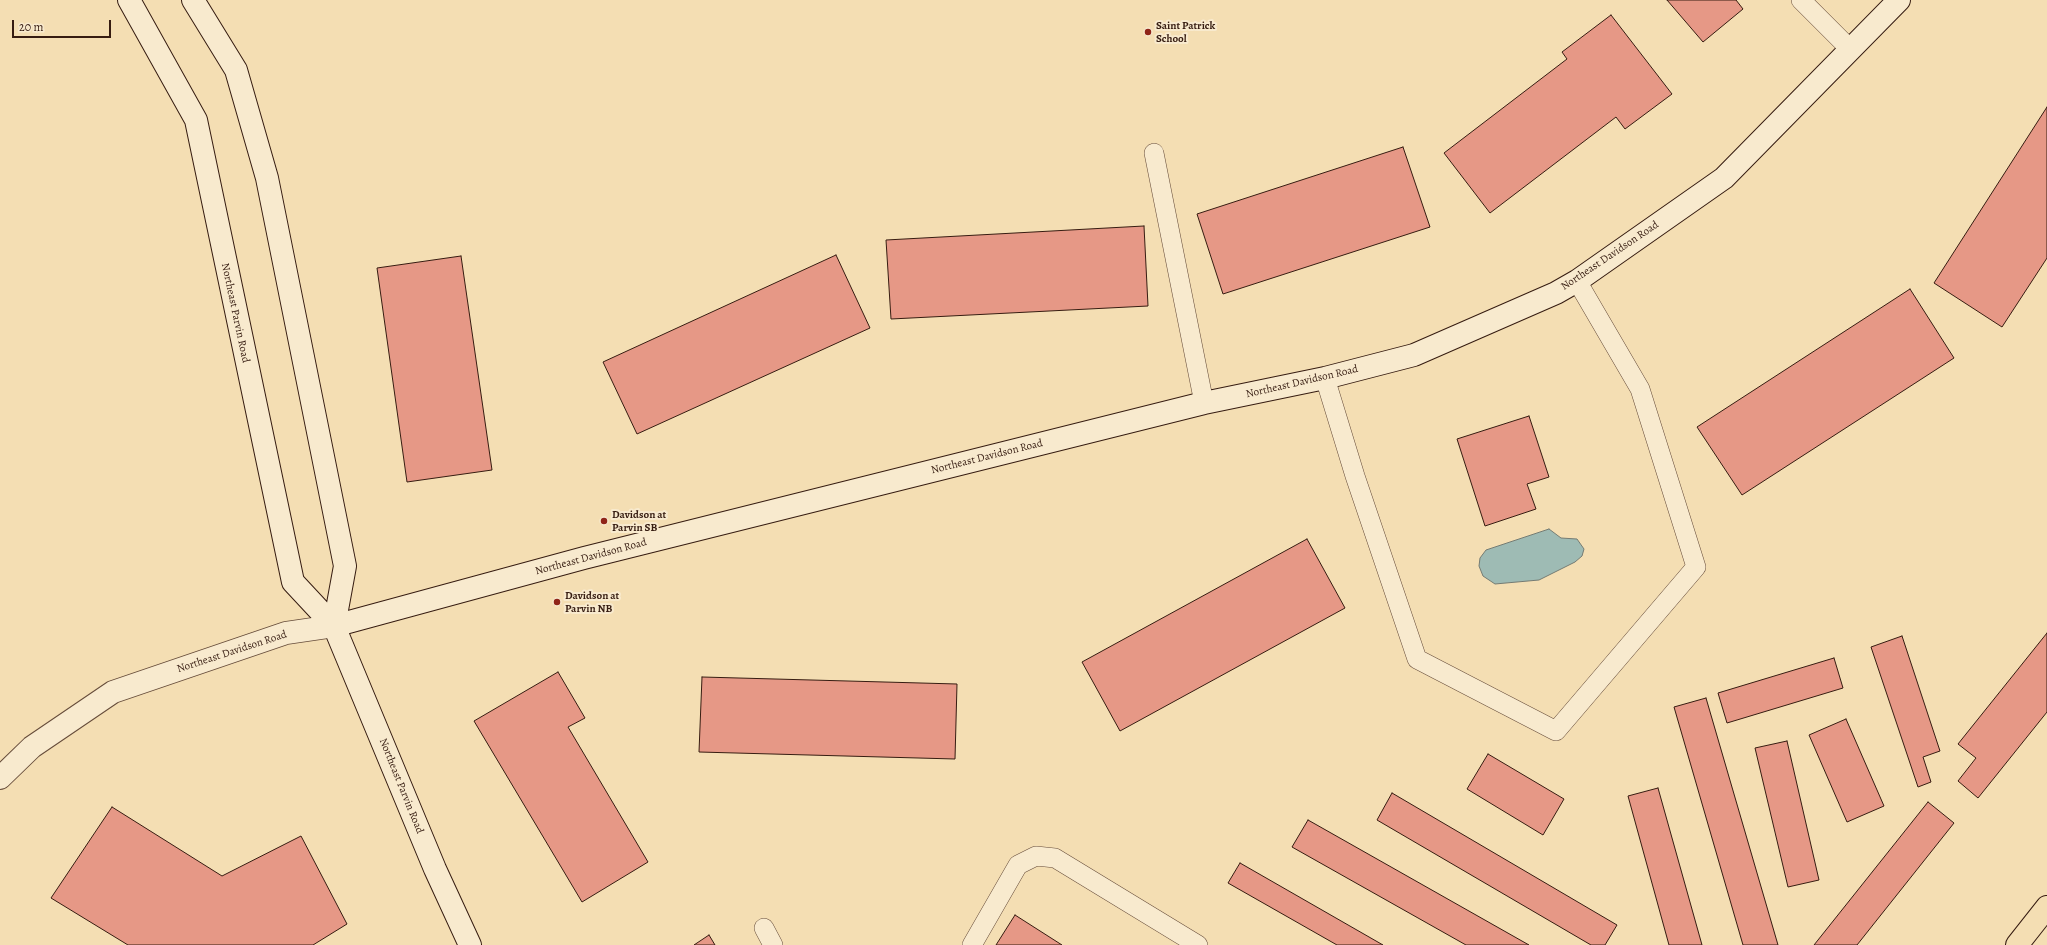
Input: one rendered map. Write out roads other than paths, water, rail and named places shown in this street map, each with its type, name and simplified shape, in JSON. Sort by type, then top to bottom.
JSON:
[{"type":"highway","points":[[2017,945],[2047,907]]},
{"type":"street","name":"Northeast Parvin Road","points":[[129,0],[196,120],[293,582],[334,626],[435,869],[470,945]]},
{"type":"street","points":[[193,0],[236,70],[267,178],[345,566],[334,626]]},
{"type":"street","name":"Northeast Davidson Road","points":[[0,778],[32,747],[113,692],[286,633],[334,626],[584,558],[1204,403],[1325,378],[1414,355],[1556,293],[1577,281],[1724,178],[1900,0]]},
{"type":"lane","points":[[1801,0],[1850,49]]},
{"type":"lane","points":[[1154,153],[1204,403]]},
{"type":"lane","points":[[1325,378],[1355,476],[1417,659],[1556,731],[1696,567],[1640,389],[1577,281]]},
{"type":"lane","points":[[972,945],[1018,865],[1036,856],[1055,858],[1198,945]]},
{"type":"lane","points":[[764,928],[773,945]]},
{"type":"water","points":[[1549,529],[1561,538],[1577,539],[1584,549],[1582,556],[1575,562],[1539,580],[1495,584],[1483,576],[1479,566],[1480,558],[1486,550]]},
{"type":"place","name":"Saint Patrick School","points":[[1148,32]]},
{"type":"place","name":"Davidson at Parvin SB","points":[[604,521]]},
{"type":"place","name":"Davidson at Parvin NB","points":[[557,602]]}]
